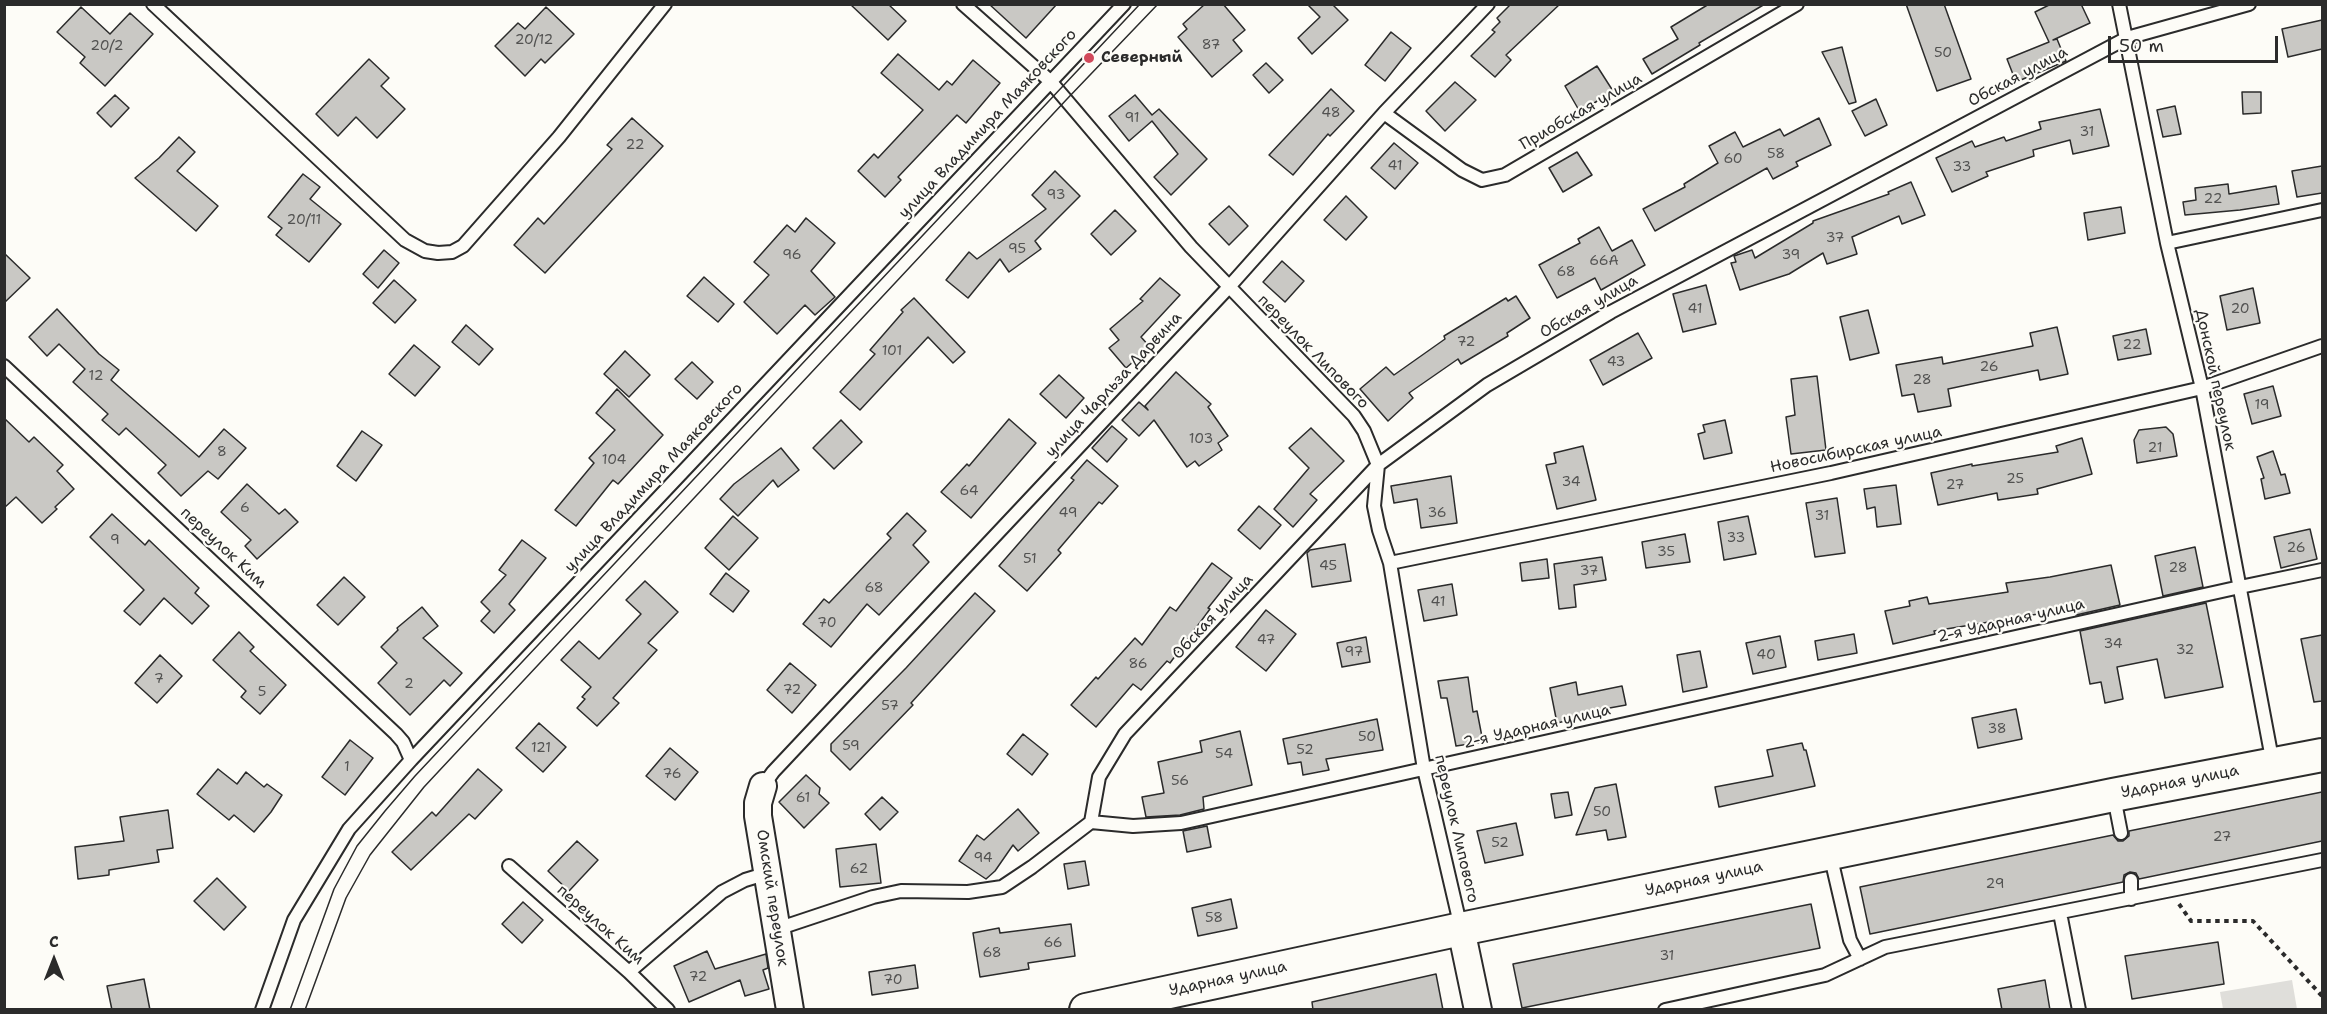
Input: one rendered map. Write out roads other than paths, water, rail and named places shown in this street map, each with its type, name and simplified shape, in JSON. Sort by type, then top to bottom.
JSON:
[{"type":"street","name":"Ударная улица","points":[[1086,1010],[1168,996],[1461,929],[2114,795],[2322,755]]},
{"type":"street","name":"Омский переулок","points":[[763,786],[758,803],[758,816],[790,1010]]},
{"type":"street","points":[[1461,929],[1478,1010]]},
{"type":"lane","points":[[161,7],[405,240],[425,251],[438,253],[452,252],[463,246],[558,136],[665,4]]},
{"type":"lane","name":"переулок Липового","points":[[963,4],[1050,81],[1191,247],[1228,288],[1354,416],[1364,431],[1378,465],[1374,506],[1390,563],[1424,769],[1461,929]]},
{"type":"lane","name":"улица Владимира Маяковского","points":[[262,1010],[294,920],[349,829],[411,760],[1124,4]]},
{"type":"lane","name":"улица Чарльза Дарвина","points":[[763,786],[772,772],[1228,288],[1384,113],[1488,4]]},
{"type":"lane","name":"Приобская улица","points":[[1384,113],[1462,170],[1482,180],[1505,175],[1797,4]]},
{"type":"lane","name":"Донской переулок","points":[[2119,4],[2167,243],[2202,388],[2273,764]]},
{"type":"lane","name":"Обская улица","points":[[1090,822],[1099,777],[1125,734],[1378,465],[1487,386],[1611,312],[2127,38],[2249,4]]},
{"type":"lane","points":[[2167,243],[2322,210]]},
{"type":"lane","name":"Новосибирская улица","points":[[1390,563],[1832,473],[2202,388],[2322,346]]},
{"type":"lane","name":"переулок Ким","points":[[4,366],[396,734],[403,742],[411,760]]},
{"type":"lane","name":"2-я Ударная улица","points":[[1090,822],[1133,826],[1181,824],[2322,570]]},
{"type":"lane","points":[[2114,795],[2121,833]]},
{"type":"lane","points":[[777,929],[873,897],[902,891],[968,892],[1002,888],[1090,822]]},
{"type":"lane","points":[[1830,853],[1850,940],[1860,959]]},
{"type":"lane","points":[[1665,1010],[1825,975],[1885,947],[2322,860]]},
{"type":"lane","name":"переулок Ким","points":[[509,866],[629,972],[668,1010]]},
{"type":"lane","points":[[629,972],[722,892],[746,880],[768,873]]},
{"type":"lane","points":[[2131,880],[2131,899]]},
{"type":"lane","points":[[2060,913],[2079,1010]]},
{"type":"tram line","points":[[290,1010],[334,889],[357,846],[385,811],[415,776],[1140,4]]},
{"type":"tram line","points":[[305,1010],[346,898],[370,855],[424,787],[1158,4]]},
{"type":"place","name":"Северный","points":[[1089,58]]}]
